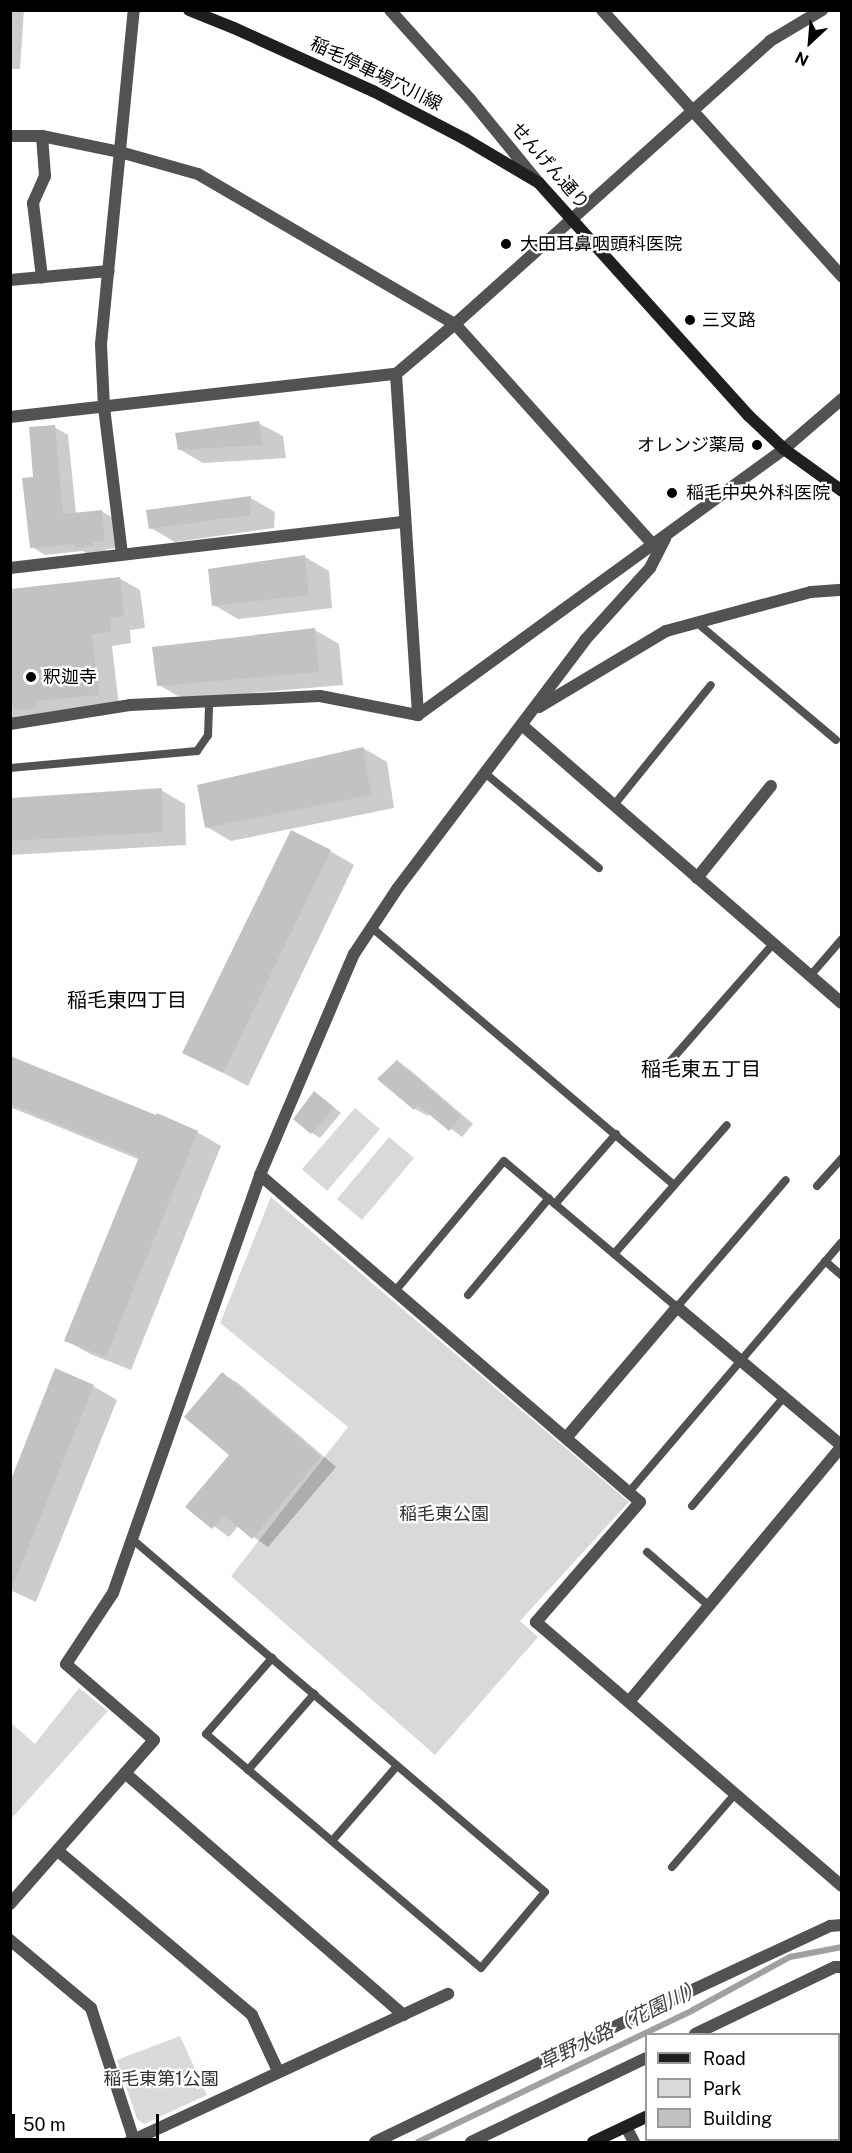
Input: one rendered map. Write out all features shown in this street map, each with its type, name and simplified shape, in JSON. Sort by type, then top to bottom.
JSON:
[{"type":"main road","name":"稲毛停車場穴川線","points":[[189,10],[374,91],[465,139],[539,183]]},
{"type":"main road","name":"せんげん通り","points":[[539,183],[749,416],[784,449],[842,491]]},
{"type":"main road","points":[[593,2142],[645,2118]]},
{"type":"street","points":[[122,554],[104,408],[101,344],[134,10]]},
{"type":"street","name":"せんげん通り","points":[[390,10],[470,99],[539,183]]},
{"type":"street","points":[[602,10],[842,277]]},
{"type":"street","points":[[10,417],[396,374],[455,324],[770,41],[822,10]]},
{"type":"street","points":[[10,136],[42,136],[120,152],[198,174],[455,324],[653,545]]},
{"type":"street","points":[[42,136],[45,176],[33,203],[42,278]]},
{"type":"street","points":[[10,280],[109,271]]},
{"type":"street","points":[[396,374],[418,715]]},
{"type":"street","points":[[10,724],[130,705],[320,696],[418,715],[665,538],[784,449],[842,399]]},
{"type":"street","points":[[10,568],[404,522]]},
{"type":"street","points":[[10,1904],[154,1740],[66,1664],[112,1593],[260,1175],[354,954],[371,927],[585,640],[650,568],[665,538]]},
{"type":"street","points":[[534,710],[666,631],[695,621],[811,592],[842,590]]},
{"type":"street","points":[[523,726],[842,1003]]},
{"type":"street","points":[[697,878],[771,786]]},
{"type":"street","points":[[260,1175],[640,1502],[536,1622],[842,1886]]},
{"type":"street","points":[[566,1438],[677,1307],[842,1446],[629,1702]]},
{"type":"street","points":[[125,1773],[403,2015]]},
{"type":"street","points":[[58,1851],[252,2015],[278,2071]]},
{"type":"street","points":[[375,2142],[681,1995],[830,1926],[842,1925]]},
{"type":"street","points":[[10,1940],[91,2008],[132,2141],[278,2071],[448,1994]]},
{"type":"street","points":[[697,2033],[835,1967],[842,1967]]},
{"type":"street","points":[[471,2142],[645,2058]]},
{"type":"street","points":[[626,2127],[634,2142]]},
{"type":"lane","points":[[695,621],[836,740]]},
{"type":"lane","points":[[614,805],[711,685]]},
{"type":"lane","points":[[10,768],[197,751],[208,735],[209,701]]},
{"type":"lane","points":[[486,774],[600,868]]},
{"type":"lane","points":[[371,927],[674,1185]]},
{"type":"lane","points":[[810,976],[842,939]]},
{"type":"lane","points":[[667,1065],[773,944]]},
{"type":"lane","points":[[614,1254],[727,1125]]},
{"type":"lane","points":[[468,1295],[616,1134]]},
{"type":"lane","points":[[817,1186],[842,1158]]},
{"type":"lane","points":[[396,1290],[504,1161],[677,1307],[786,1180]]},
{"type":"lane","points":[[629,1492],[739,1360],[842,1242]]},
{"type":"lane","points":[[825,1261],[842,1276]]},
{"type":"lane","points":[[692,1506],[784,1397]]},
{"type":"lane","points":[[132,1539],[272,1658],[545,1892],[481,1968],[206,1734],[272,1658]]},
{"type":"lane","points":[[647,1552],[708,1605]]},
{"type":"lane","points":[[248,1770],[314,1694]]},
{"type":"lane","points":[[332,1841],[397,1766]]},
{"type":"lane","points":[[672,1867],[735,1794]]},
{"type":"green space","points":[[355,1108],[380,1129],[327,1191],[302,1169]]},
{"type":"green space","points":[[389,1137],[414,1158],[362,1220],[337,1199]]},
{"type":"green space","name":"稲毛東公園","points":[[271,1197],[629,1502],[520,1621],[538,1637],[435,1755],[231,1576],[348,1427],[220,1323]]},
{"type":"green space","points":[[79,1688],[108,1711],[11,1819],[11,1723],[35,1744]]},
{"type":"green space","name":"稲毛東第1公園","points":[[180,2036],[207,2095],[144,2124],[137,2119],[117,2060]]},
{"type":"building","points":[[259,421],[263,445],[178,450],[175,433]]},
{"type":"building","points":[[55,425],[63,514],[102,510],[105,541],[93,542],[93,546],[75,548],[74,544],[30,548],[22,478],[33,477],[29,427]]},
{"type":"building","points":[[251,496],[250,515],[149,529],[146,510]]},
{"type":"building","points":[[305,555],[309,595],[212,606],[208,569]]},
{"type":"building","points":[[120,577],[124,616],[110,618],[111,632],[92,634],[99,695],[35,701],[36,708],[14,710],[10,693],[10,589]]},
{"type":"building","points":[[315,628],[319,672],[157,686],[152,647]]},
{"type":"building","points":[[363,747],[371,795],[205,828],[197,785]]},
{"type":"building","points":[[162,788],[162,832],[10,841],[10,798]]},
{"type":"building","points":[[291,830],[331,850],[223,1073],[182,1053]]},
{"type":"building","points":[[10,1056],[198,1131],[106,1357],[64,1341],[139,1157],[10,1104]]},
{"type":"building","points":[[397,1060],[461,1116],[449,1131],[418,1105],[414,1110],[377,1079]]},
{"type":"building","points":[[314,1091],[334,1107],[311,1134],[293,1119]]},
{"type":"building","points":[[55,1368],[94,1385],[11,1590],[10,1482]]},
{"type":"building","points":[[222,1372],[321,1457],[252,1539],[224,1515],[212,1529],[185,1507],[229,1455],[184,1417]]},
{"type":"waterway","name":"草野水路（花園川）","points":[[645,2033],[693,2010],[790,1957],[842,1947]]},
{"type":"waterway","name":"草野水路（花園川）","points":[[418,2142],[645,2033]]},
{"type":"place","name":"大田耳鼻咽頭科医院","points":[[506,244]]},
{"type":"place","name":"三叉路","points":[[690,320]]},
{"type":"place","name":"オレンジ薬局","points":[[757,445]]},
{"type":"place","name":"稲毛中央外科医院","points":[[672,493]]},
{"type":"place","name":"釈迦寺","points":[[31,677]]},
{"type":"district","name":"稲毛東四丁目","points":[[127,1000]]},
{"type":"district","name":"稲毛東五丁目","points":[[701,1069]]}]
